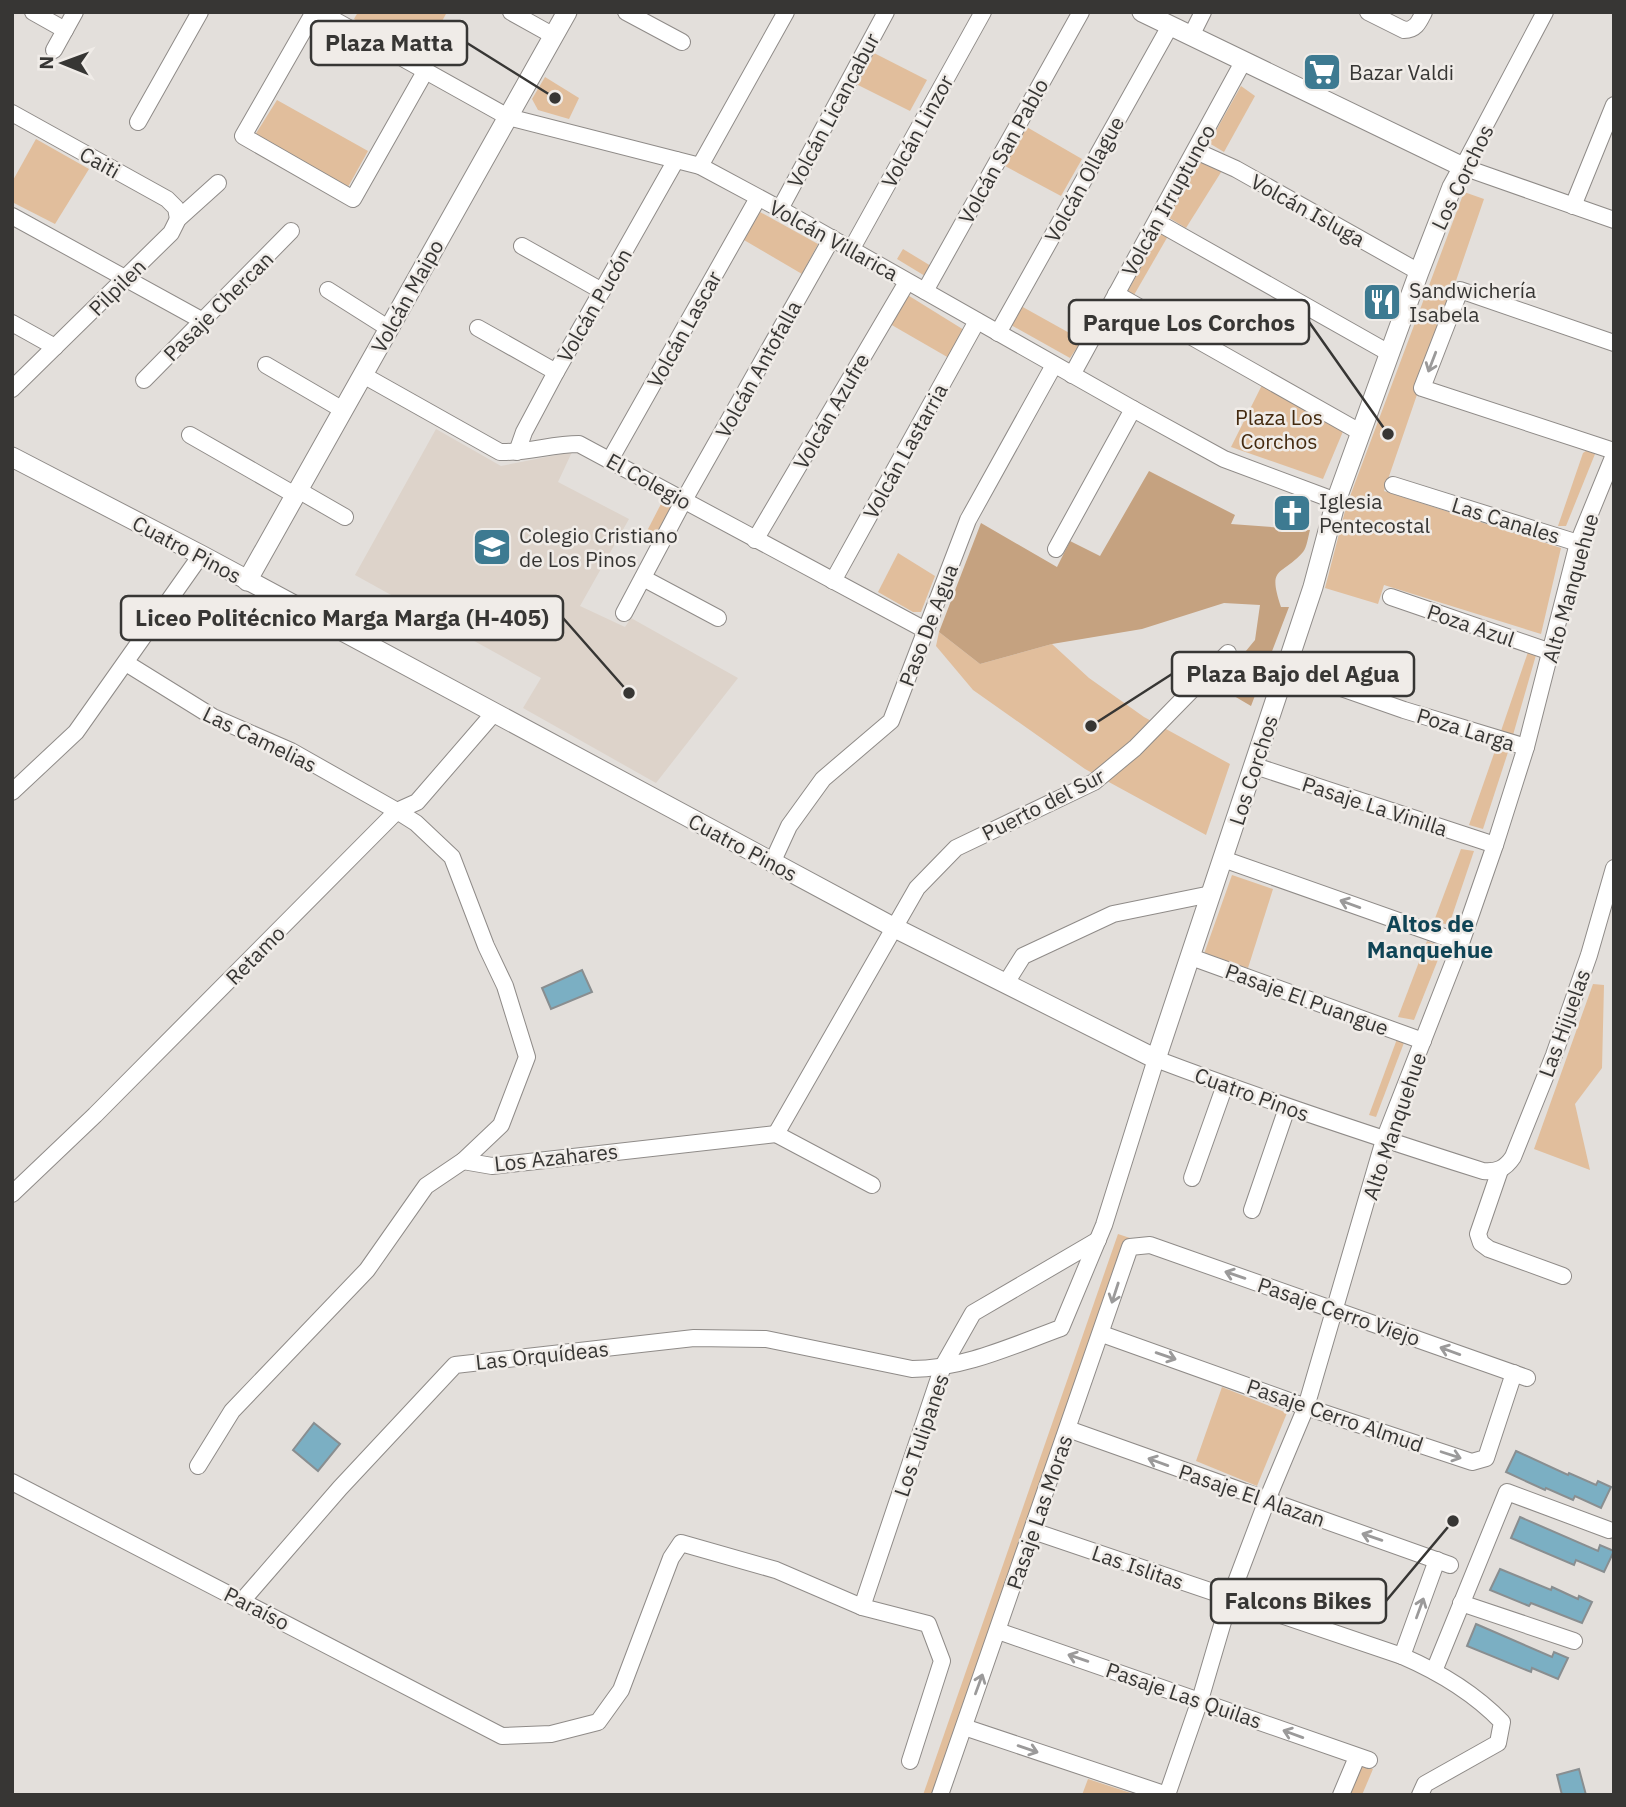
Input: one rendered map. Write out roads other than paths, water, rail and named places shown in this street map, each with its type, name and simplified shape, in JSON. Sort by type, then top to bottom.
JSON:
[{"type":"street","points":[[33,12],[65,30]]},
{"type":"street","points":[[54,50],[75,12]]},
{"type":"street","points":[[138,122],[200,12]]},
{"type":"street","points":[[314,12],[243,136],[353,199],[426,70]]},
{"type":"street","name":"Volcán Villarica","points":[[320,12],[508,117],[700,166],[1224,458],[1336,501]]},
{"type":"street","points":[[511,12],[554,36]]},
{"type":"street","name":"Volcán Maipo","points":[[247,581],[567,12]]},
{"type":"street","points":[[625,12],[682,42]]},
{"type":"street","points":[[700,166],[786,12]]},
{"type":"street","name":"Volcán Licancabur","points":[[780,209],[886,12]]},
{"type":"street","name":"Volcán Linzor","points":[[851,250],[983,12]]},
{"type":"street","name":"Volcán San Pablo","points":[[925,291],[1081,12]]},
{"type":"street","points":[[1142,12],[1463,167],[1614,220]]},
{"type":"street","points":[[1191,36],[1203,12]]},
{"type":"street","points":[[1368,12],[1404,30],[1417,26],[1424,12]]},
{"type":"street","name":"Los Corchos","points":[[1101,1233],[1156,1059],[1287,669],[1336,501],[1360,432],[1450,193],[1545,12]]},
{"type":"street","name":"Volcán Ollague","points":[[998,333],[1170,26]]},
{"type":"street","name":"Volcán Irruptunco","points":[[1072,375],[1243,62]]},
{"type":"street","points":[[1573,206],[1613,108]]},
{"type":"street","name":"Caiti","points":[[12,113],[167,199],[176,208],[178,219]]},
{"type":"street","name":"Volcán Isluga","points":[[1196,151],[1236,169],[1419,272]]},
{"type":"street","name":"Volcán Pucón","points":[[517,452],[524,432],[556,372],[676,160]]},
{"type":"street","name":"Pilpilen","points":[[12,389],[171,233],[178,219],[218,183]]},
{"type":"street","name":"Volcán Lascar","points":[[610,460],[758,198]]},
{"type":"street","points":[[12,216],[203,321]]},
{"type":"street","points":[[1157,222],[1389,353]]},
{"type":"street","name":"Pasaje Chercan","points":[[144,380],[291,231]]},
{"type":"street","name":"Volcán Antofalla","points":[[624,613],[684,500],[832,238]]},
{"type":"street","points":[[522,246],[602,291]]},
{"type":"street","name":"Volcán Azufre","points":[[755,540],[907,282]]},
{"type":"street","points":[[328,290],[388,328]]},
{"type":"street","points":[[1614,343],[1460,290],[1422,388],[1614,453]]},
{"type":"street","points":[[1116,295],[1360,432]]},
{"type":"street","name":"Volcán Lastarria","points":[[833,581],[977,321]]},
{"type":"street","points":[[12,323],[55,347]]},
{"type":"street","points":[[478,328],[556,372]]},
{"type":"street","points":[[265,365],[343,410]]},
{"type":"street","name":"Paso De Agua","points":[[772,863],[789,826],[823,779],[891,721],[968,520],[1054,365]]},
{"type":"street","name":"El Colegio","points":[[363,375],[500,452],[579,444],[927,631]]},
{"type":"street","points":[[1056,549],[1133,409]]},
{"type":"street","points":[[190,435],[345,517]]},
{"type":"street","name":"Alto Manquehue","points":[[1167,1795],[1200,1700],[1230,1598],[1306,1407],[1384,1140],[1461,943],[1495,845],[1526,747],[1578,543],[1614,453]]},
{"type":"street","name":"Cuatro Pinos","points":[[12,457],[201,555],[893,927],[1156,1059],[1287,1108],[1384,1140],[1483,1171],[1500,1170]]},
{"type":"street","name":"Las Canales","points":[[1393,485],[1578,543]]},
{"type":"street","points":[[12,792],[76,732],[201,555]]},
{"type":"street","points":[[643,578],[718,618]]},
{"type":"street","name":"Poza Azul","points":[[1391,597],[1551,652]]},
{"type":"street","name":"Puerto del Sur","points":[[893,927],[917,888],[956,848],[1094,782],[1135,748],[1228,653]]},
{"type":"street","name":"Las Camelias","points":[[126,663],[212,718],[291,751],[397,811],[416,823],[452,857],[486,946],[505,986],[527,1058],[501,1125],[463,1161]]},
{"type":"street","name":"Poza Larga","points":[[1287,669],[1404,710],[1526,747]]},
{"type":"street","name":"Retamo","points":[[12,1194],[397,811],[417,802],[494,713]]},
{"type":"street","name":"Pasaje La Vinilla","points":[[1255,765],[1495,845]]},
{"type":"street","points":[[1223,859],[1461,943]]},
{"type":"street","name":"Las Hijuelas","points":[[1563,1276],[1489,1249],[1481,1243],[1479,1234],[1500,1170],[1508,1165],[1513,1157],[1554,1055],[1589,956],[1614,868]]},
{"type":"street","points":[[1006,983],[1023,956],[1113,914],[1211,894]]},
{"type":"street","points":[[872,1185],[776,1134],[893,927]]},
{"type":"street","name":"Pasaje El Puangue","points":[[1191,957],[1423,1041]]},
{"type":"street","points":[[1192,1178],[1225,1085]]},
{"type":"street","points":[[1252,1210],[1287,1108]]},
{"type":"street","name":"Los Azahares","points":[[198,1466],[232,1412],[366,1270],[426,1186],[463,1161],[492,1166],[776,1134]]},
{"type":"street","points":[[943,1366],[973,1313],[1101,1233]]},
{"type":"street","name":"Los Tulipanes","points":[[862,1607],[943,1366],[982,1356],[1061,1328],[1101,1233]]},
{"type":"street","name":"Pasaje Cerro Viejo","points":[[1150,1245],[1520,1376]]},
{"type":"street","name":"Pasaje Las Moras","points":[[940,1795],[1130,1247],[1150,1245]]},
{"type":"street","name":"Pasaje Cerro Almud","points":[[1102,1334],[1306,1407],[1472,1462],[1486,1458],[1520,1376]]},
{"type":"street","name":"Las Orquídeas","points":[[242,1601],[340,1488],[455,1365],[694,1338],[766,1339],[912,1369],[943,1366]]},
{"type":"street","name":"Pasaje El Alazan","points":[[1068,1429],[1443,1562],[1402,1656]]},
{"type":"street","name":"Paraíso","points":[[12,1482],[502,1736],[551,1734],[598,1722],[621,1690],[671,1558],[681,1543],[776,1570],[862,1607]]},
{"type":"street","points":[[1434,1671],[1507,1492],[1609,1530]]},
{"type":"street","name":"Las Islitas","points":[[1033,1531],[1402,1656],[1434,1671],[1482,1700],[1502,1722],[1498,1743],[1425,1784],[1420,1795]]},
{"type":"street","points":[[1461,1603],[1574,1641]]},
{"type":"street","points":[[862,1607],[928,1624],[942,1661],[910,1761]]},
{"type":"street","name":"Pasaje Las Quilas","points":[[998,1631],[1363,1759],[1341,1795]]},
{"type":"street","points":[[964,1727],[1167,1795]]},
{"type":"place","name":"Bazar Valdi","points":[[1322,72]]},
{"type":"place","name":"Plaza Matta","points":[[555,98]]},
{"type":"place","name":"Sandwichería Isabela","points":[[1382,302]]},
{"type":"place","name":"Parque Los Corchos","points":[[1388,434]]},
{"type":"place","name":"Iglesia Pentecostal","points":[[1292,513]]},
{"type":"place","name":"Colegio Cristiano de Los Pinos","points":[[492,547]]},
{"type":"place","name":"Liceo Politécnico Marga Marga (H-405)","points":[[629,693]]},
{"type":"place","name":"Plaza Bajo del Agua","points":[[1091,726]]},
{"type":"place","name":"Falcons Bikes","points":[[1453,1521]]},
{"type":"district","name":"Altos de Manquehue","points":[[1430,936]]},
{"type":"park label","name":"Plaza Los Corchos","points":[[1279,429]]}]
